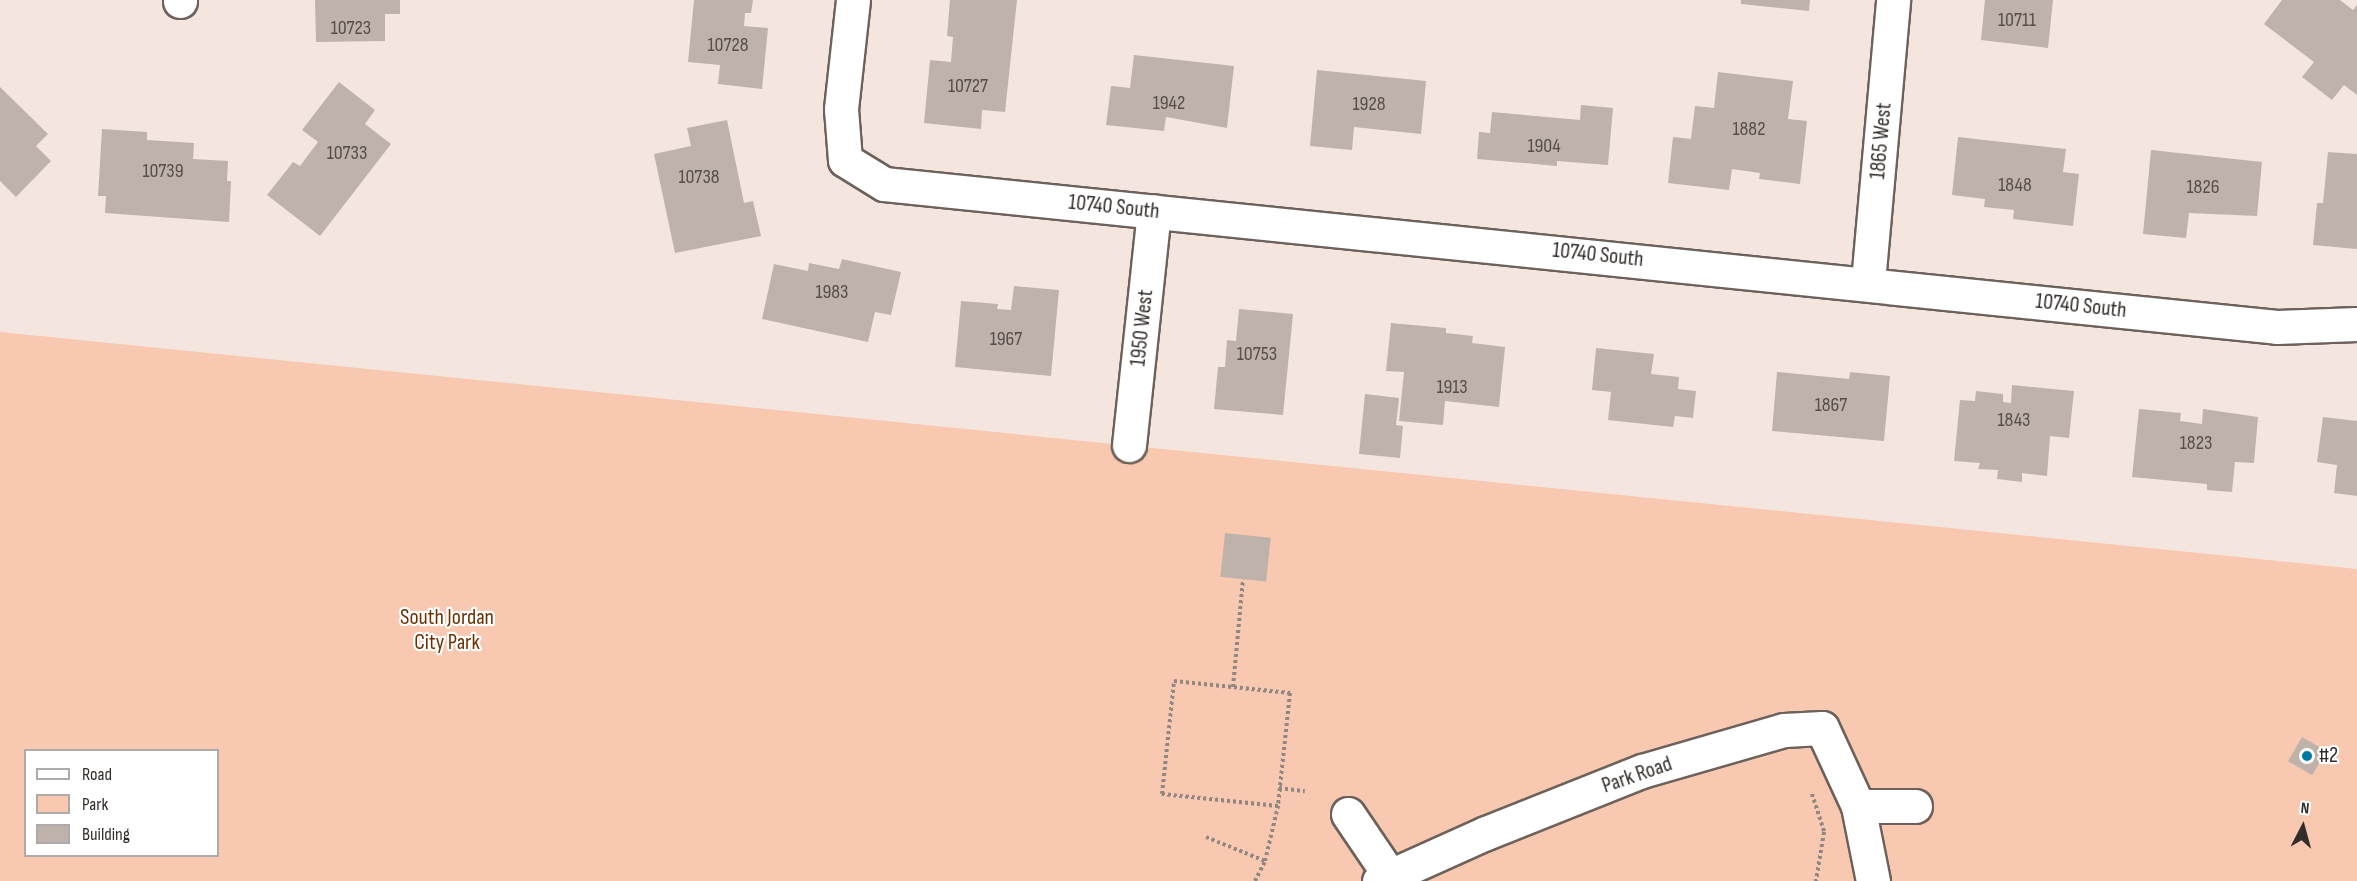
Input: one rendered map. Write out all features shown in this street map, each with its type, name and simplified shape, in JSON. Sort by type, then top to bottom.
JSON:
[{"type":"street","name":"10740 South","points":[[853,0],[841,109],[845,160],[884,184],[1868,282],[2277,327],[2357,324]]},
{"type":"street","name":"1865 West","points":[[1868,282],[1893,0]]},
{"type":"street","name":"1950 West","points":[[1129,445],[1154,211]]},
{"type":"street","name":"Park Road","points":[[1384,879],[1642,771],[1784,730],[1822,728],[1858,806]]},
{"type":"street","points":[[1873,881],[1858,806],[1915,806]]},
{"type":"street","points":[[1348,814],[1384,879]]},
{"type":"path","points":[[1233,687],[1243,579]]},
{"type":"path","points":[[1255,881],[1265,861],[1278,806],[1290,693],[1174,681],[1162,794],[1278,806]]},
{"type":"path","points":[[1280,788],[1305,791]]},
{"type":"path","points":[[1811,789],[1824,832],[1816,881]]},
{"type":"path","points":[[1206,837],[1265,861]]},
{"type":"green space","name":"South Jordan City Park","points":[[0,332],[2357,569],[2357,881],[0,881]]},
{"type":"building","points":[[315,0],[400,0],[400,14],[385,14],[385,41],[316,42]]},
{"type":"building","points":[[694,0],[753,0],[751,13],[745,13],[744,26],[768,28],[762,89],[718,84],[720,65],[688,62]]},
{"type":"building","points":[[950,0],[1017,0],[1005,112],[982,110],[981,129],[924,123],[930,60],[951,62],[953,37],[947,36]]},
{"type":"building","points":[[1741,0],[1810,0],[1809,11],[1741,4]]},
{"type":"building","points":[[1985,0],[2053,0],[2048,48],[1981,40]]},
{"type":"building","points":[[2282,0],[2340,0],[2353,10],[2357,5],[2357,95],[2344,85],[2332,100],[2302,77],[2314,62],[2264,24]]},
{"type":"building","points":[[1134,55],[1234,66],[1227,128],[1166,117],[1164,131],[1106,125],[1111,86],[1130,88]]},
{"type":"building","points":[[1317,70],[1426,81],[1421,134],[1354,127],[1352,150],[1310,146]]},
{"type":"building","points":[[1718,72],[1793,81],[1788,119],[1807,121],[1800,184],[1759,179],[1760,173],[1732,169],[1729,190],[1668,183],[1673,137],[1691,139],[1695,106],[1714,108]]},
{"type":"building","points":[[339,82],[375,110],[365,124],[391,144],[320,236],[267,195],[293,162],[300,166],[318,142],[302,130]]},
{"type":"building","points":[[0,87],[48,134],[36,146],[51,161],[16,197],[0,181]]},
{"type":"building","points":[[1581,105],[1613,108],[1608,165],[1557,161],[1557,166],[1477,159],[1479,132],[1490,133],[1492,112],[1580,120]]},
{"type":"building","points":[[727,120],[744,203],[753,201],[761,236],[675,253],[654,154],[691,146],[687,128]]},
{"type":"building","points":[[102,129],[147,132],[147,140],[194,143],[193,159],[228,161],[227,181],[231,181],[229,222],[105,213],[106,196],[98,196]]},
{"type":"building","points":[[1958,137],[2066,149],[2063,172],[2079,174],[2073,226],[2013,219],[2014,210],[1984,207],[1985,199],[1952,195]]},
{"type":"building","points":[[2151,150],[2262,162],[2257,216],[2189,213],[2186,238],[2143,234]]},
{"type":"building","points":[[2328,152],[2357,154],[2357,249],[2313,245],[2317,203],[2323,203]]},
{"type":"building","points":[[842,259],[901,272],[891,315],[875,312],[868,342],[762,319],[774,264],[808,271],[809,263],[839,269]]},
{"type":"building","points":[[1014,286],[1059,290],[1051,376],[955,367],[961,301],[998,304],[997,309],[1011,310]]},
{"type":"building","points":[[1239,309],[1293,314],[1283,415],[1214,409],[1218,367],[1225,367],[1227,340],[1236,341]]},
{"type":"building","points":[[1391,323],[1446,328],[1446,333],[1473,336],[1472,343],[1505,347],[1499,407],[1445,401],[1443,425],[1399,421],[1404,372],[1386,371]]},
{"type":"building","points":[[1596,348],[1654,354],[1651,374],[1679,377],[1678,389],[1696,391],[1693,418],[1675,416],[1673,427],[1608,420],[1611,392],[1592,390]]},
{"type":"building","points":[[1777,372],[1849,379],[1850,372],[1890,376],[1884,441],[1772,431]]},
{"type":"building","points":[[2012,385],[2074,391],[2069,438],[2050,436],[2047,476],[2022,473],[2022,482],[1997,479],[1998,470],[1978,469],[1980,463],[1954,461],[1960,400],[1975,401],[1976,391],[2003,394],[2003,402],[2011,403]]},
{"type":"building","points":[[1365,394],[1399,398],[1396,425],[1403,426],[1400,458],[1359,454]]},
{"type":"building","points":[[2139,409],[2181,413],[2180,421],[2202,424],[2203,409],[2258,417],[2254,463],[2235,462],[2232,492],[2207,490],[2207,484],[2132,477]]},
{"type":"building","points":[[2323,417],[2357,421],[2357,496],[2334,493],[2337,465],[2317,462]]},
{"type":"building","points":[[1225,533],[1271,538],[1266,582],[1220,577]]},
{"type":"building","name":"#2","points":[[2302,737],[2326,751],[2312,775],[2288,761]]},
{"type":"place","name":"#2","points":[[2307,756]]}]
